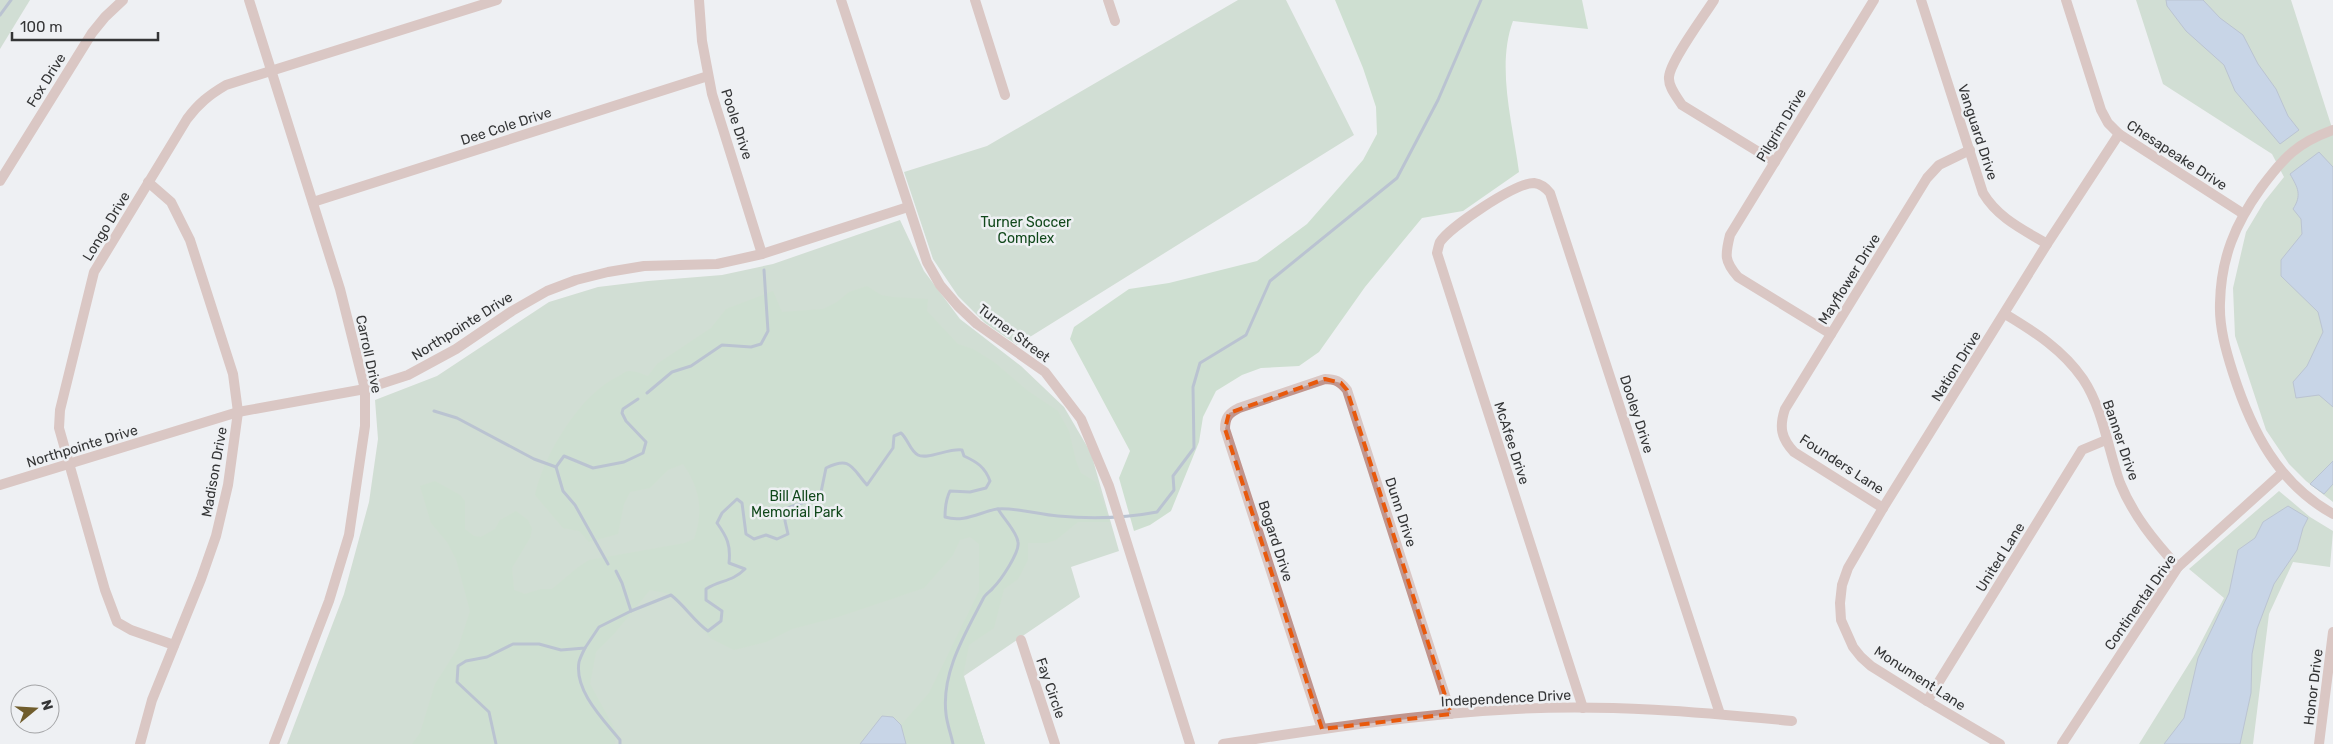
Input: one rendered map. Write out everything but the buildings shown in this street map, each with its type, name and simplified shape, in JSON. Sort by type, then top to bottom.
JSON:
[{"type":"street","name":"Fox Drive","points":[[0,181],[92,33],[123,0]]},
{"type":"street","name":"Carroll Drive","points":[[249,0],[340,289],[365,389],[365,426],[349,536],[329,602],[274,744]]},
{"type":"street","name":"Longo Drive","points":[[174,645],[131,630],[117,622],[105,590],[59,428],[60,410],[94,272],[148,182],[199,103],[226,85],[497,0]]},
{"type":"street","name":"Poole Drive","points":[[698,0],[708,76],[762,254]]},
{"type":"street","name":"Turner Street","points":[[841,0],[927,262],[940,285],[977,324],[1045,372],[1089,434],[1109,486],[1190,744]]},
{"type":"street","points":[[975,0],[1005,95]]},
{"type":"street","points":[[1108,0],[1115,21]]},
{"type":"street","points":[[1714,0],[1672,66],[1668,78],[1673,92],[1682,105],[1774,162]]},
{"type":"street","name":"Pilgrim Drive","points":[[1831,334],[1738,277],[1731,269],[1725,256],[1730,235],[1874,0]]},
{"type":"street","name":"Vanguard Drive","points":[[1921,0],[1983,193],[1992,208],[2002,217],[2047,244]]},
{"type":"street","name":"Chesapeake Drive","points":[[2066,0],[2101,110],[2108,123],[2118,134],[2242,213]]},
{"type":"street","name":"Dee Cole Drive","points":[[313,202],[708,76]]},
{"type":"street","points":[[2333,130],[2317,135],[2296,147],[2271,175],[2242,213],[2230,242],[2223,273],[2220,304],[2227,354],[2255,431],[2282,473],[2304,495],[2333,514]]},
{"type":"street","name":"Nation Drive","points":[[1841,620],[1842,585],[1848,568],[1883,508],[2047,244],[2118,134]]},
{"type":"street","name":"Mayflower Drive","points":[[1785,443],[1781,430],[1785,409],[1927,178],[1939,165],[1970,150]]},
{"type":"street","name":"Madison Drive","points":[[140,744],[152,700],[201,579],[216,536],[230,476],[238,412],[233,374],[190,240],[171,202],[148,182]]},
{"type":"street","name":"Dooley Drive","points":[[1485,206],[1518,187],[1534,183],[1544,186],[1550,193],[1720,714]]},
{"type":"street","name":"McAfee Drive","points":[[1485,206],[1440,242],[1437,253],[1439,264],[1583,708]]},
{"type":"street","name":"Northpointe Drive","points":[[0,485],[238,412],[365,389],[408,375],[432,363],[547,291],[576,280],[644,266],[717,264],[762,254],[908,207]]},
{"type":"street","name":"Banner Drive","points":[[2005,314],[2051,344],[2084,380],[2098,409],[2121,484],[2137,517],[2156,544],[2178,567]]},
{"type":"street","name":"Dunn Drive","points":[[1280,394],[1325,379],[1334,379],[1347,390],[1451,714]]},
{"type":"street","name":"Bogard Drive","points":[[1280,394],[1229,413],[1225,421],[1225,429],[1322,729]]},
{"type":"street","name":"United Lane","points":[[1927,701],[2082,450],[2106,440]]},
{"type":"street","name":"Founders Lane","points":[[1785,443],[1794,452],[1883,508]]},
{"type":"street","name":"Continental Drive","points":[[2062,744],[2178,567],[2282,473]]},
{"type":"street","name":"Monument Lane","points":[[1841,620],[1846,634],[1861,657],[1871,666],[2000,744]]},
{"type":"street","name":"Honor Drive","points":[[2320,744],[2333,632]]},
{"type":"street","name":"Fay Circle","points":[[1021,640],[1055,744]]},
{"type":"street","name":"Independence Drive","points":[[1223,744],[1322,729],[1451,714],[1517,709],[1651,709],[1792,721]]},
{"type":"highlighted area","points":[[1325,379],[1341,383],[1347,390],[1451,714],[1322,729],[1225,429],[1229,413]]},
{"type":"green space","points":[[0,0],[30,0],[0,49]]},
{"type":"green space","name":"Turner Soccer Complex","points":[[1238,0],[1286,0],[1354,135],[1017,345],[985,323],[958,296],[933,259],[904,172],[987,146]]},
{"type":"green space","points":[[1335,0],[1582,0],[1588,29],[1513,21],[1508,39],[1506,76],[1507,96],[1519,172],[1463,211],[1422,218],[1365,287],[1319,352],[1299,366],[1261,368],[1242,375],[1216,391],[1203,417],[1199,442],[1171,511],[1150,525],[1134,531],[1119,478],[1130,451],[1070,339],[1074,327],[1129,289],[1169,283],[1257,261],[1307,224],[1363,160],[1377,134],[1376,107],[1363,68]]},
{"type":"green space","points":[[2136,0],[2291,0],[2333,131],[2333,502],[2306,481],[2289,464],[2266,430],[2235,336],[2233,288],[2246,232],[2264,202],[2284,177],[2272,154],[2163,84]]},
{"type":"green space","name":"Bill Allen Memorial Park","points":[[900,220],[924,271],[960,319],[1021,366],[1064,407],[1091,453],[1119,551],[1071,567],[1080,597],[964,676],[985,744],[287,744],[344,594],[369,502],[378,439],[375,400],[437,376],[549,302],[598,287],[722,275],[773,264]]},
{"type":"green space","points":[[867,286],[881,295],[928,299],[927,311],[958,344],[973,349],[994,362],[1028,391],[1058,411],[1069,431],[1076,461],[1081,473],[1096,482],[1110,522],[1078,522],[1056,540],[1047,543],[1028,543],[1028,560],[1018,579],[1004,589],[994,628],[969,645],[963,676],[985,744],[906,744],[901,725],[929,693],[979,591],[979,544],[970,537],[960,540],[953,555],[924,588],[838,617],[792,629],[766,642],[734,650],[710,638],[681,601],[670,594],[650,590],[614,634],[596,652],[590,684],[616,731],[615,744],[412,744],[420,733],[435,684],[458,648],[470,611],[456,559],[447,542],[431,523],[420,486],[435,481],[460,495],[465,501],[465,529],[474,536],[481,537],[495,529],[500,520],[516,511],[528,520],[532,529],[530,538],[512,568],[514,590],[525,594],[541,589],[552,589],[589,560],[685,543],[694,539],[699,519],[699,500],[689,473],[683,464],[668,470],[650,488],[630,492],[624,504],[618,534],[589,542],[579,531],[563,528],[535,495],[546,462],[566,427],[591,396],[605,385],[628,371],[648,376],[657,364],[711,328],[726,309],[773,291],[782,312],[823,309],[837,302],[849,292]]},
{"type":"green space","points":[[2279,491],[2310,517],[2333,531],[2330,567],[2293,562],[2269,614],[2253,744],[2139,744],[2195,654],[2224,598],[2189,569]]},
{"type":"water","points":[[2166,0],[2203,0],[2220,18],[2243,35],[2258,64],[2276,89],[2288,116],[2299,130],[2280,144],[2235,91],[2224,65],[2186,31],[2167,6]]},
{"type":"water","points":[[2319,152],[2333,167],[2333,407],[2319,395],[2296,398],[2293,382],[2307,366],[2323,332],[2318,312],[2281,276],[2281,260],[2302,234],[2301,219],[2293,209],[2298,192],[2290,174]]},
{"type":"water","points":[[2333,461],[2333,484],[2324,494],[2310,484]]},
{"type":"water","points":[[2288,506],[2308,518],[2297,550],[2274,584],[2257,629],[2252,654],[2251,693],[2240,744],[2164,744],[2184,718],[2198,658],[2229,593],[2238,550],[2255,538],[2263,522]]},
{"type":"water","points":[[882,716],[893,717],[901,725],[906,744],[860,744]]},
{"type":"waterway","points":[[0,15],[11,0]]},
{"type":"waterway","points":[[496,744],[489,712],[457,682],[458,666],[466,661],[487,657],[513,644],[539,644],[561,650],[585,648],[599,627],[631,611],[671,595],[708,631],[721,621],[722,611],[706,600],[706,589],[731,579],[745,569],[729,563],[728,542],[717,523],[722,513],[737,499],[742,503],[746,534],[754,539],[766,535],[777,539],[788,534],[785,521],[787,508],[820,497],[826,468],[846,463],[854,469],[867,485],[893,448],[894,436],[901,433],[913,451],[918,455],[927,456],[962,450],[964,456],[973,460],[986,472],[990,481],[986,488],[970,492],[950,491],[945,517],[959,519],[997,509],[1083,517],[1120,517],[1157,512],[1174,490],[1173,476],[1194,448],[1193,387],[1200,363],[1246,335],[1270,281],[1397,178],[1438,100],[1481,0]]},
{"type":"waterway","points":[[647,393],[672,372],[691,366],[722,345],[751,347],[761,344],[768,331],[764,270]]},
{"type":"waterway","points":[[608,564],[575,505],[563,491],[556,467],[564,456],[593,468],[624,462],[643,453],[646,442],[626,421],[622,413],[623,409],[638,399]]},
{"type":"waterway","points":[[434,411],[457,418],[534,459],[556,467]]},
{"type":"waterway","points":[[953,744],[945,699],[951,669],[962,640],[984,597],[1005,573],[1018,547],[1015,534],[998,509]]},
{"type":"waterway","points":[[616,571],[631,611]]},
{"type":"waterway","points":[[585,648],[579,662],[581,684],[592,704],[620,740],[620,744]]}]
